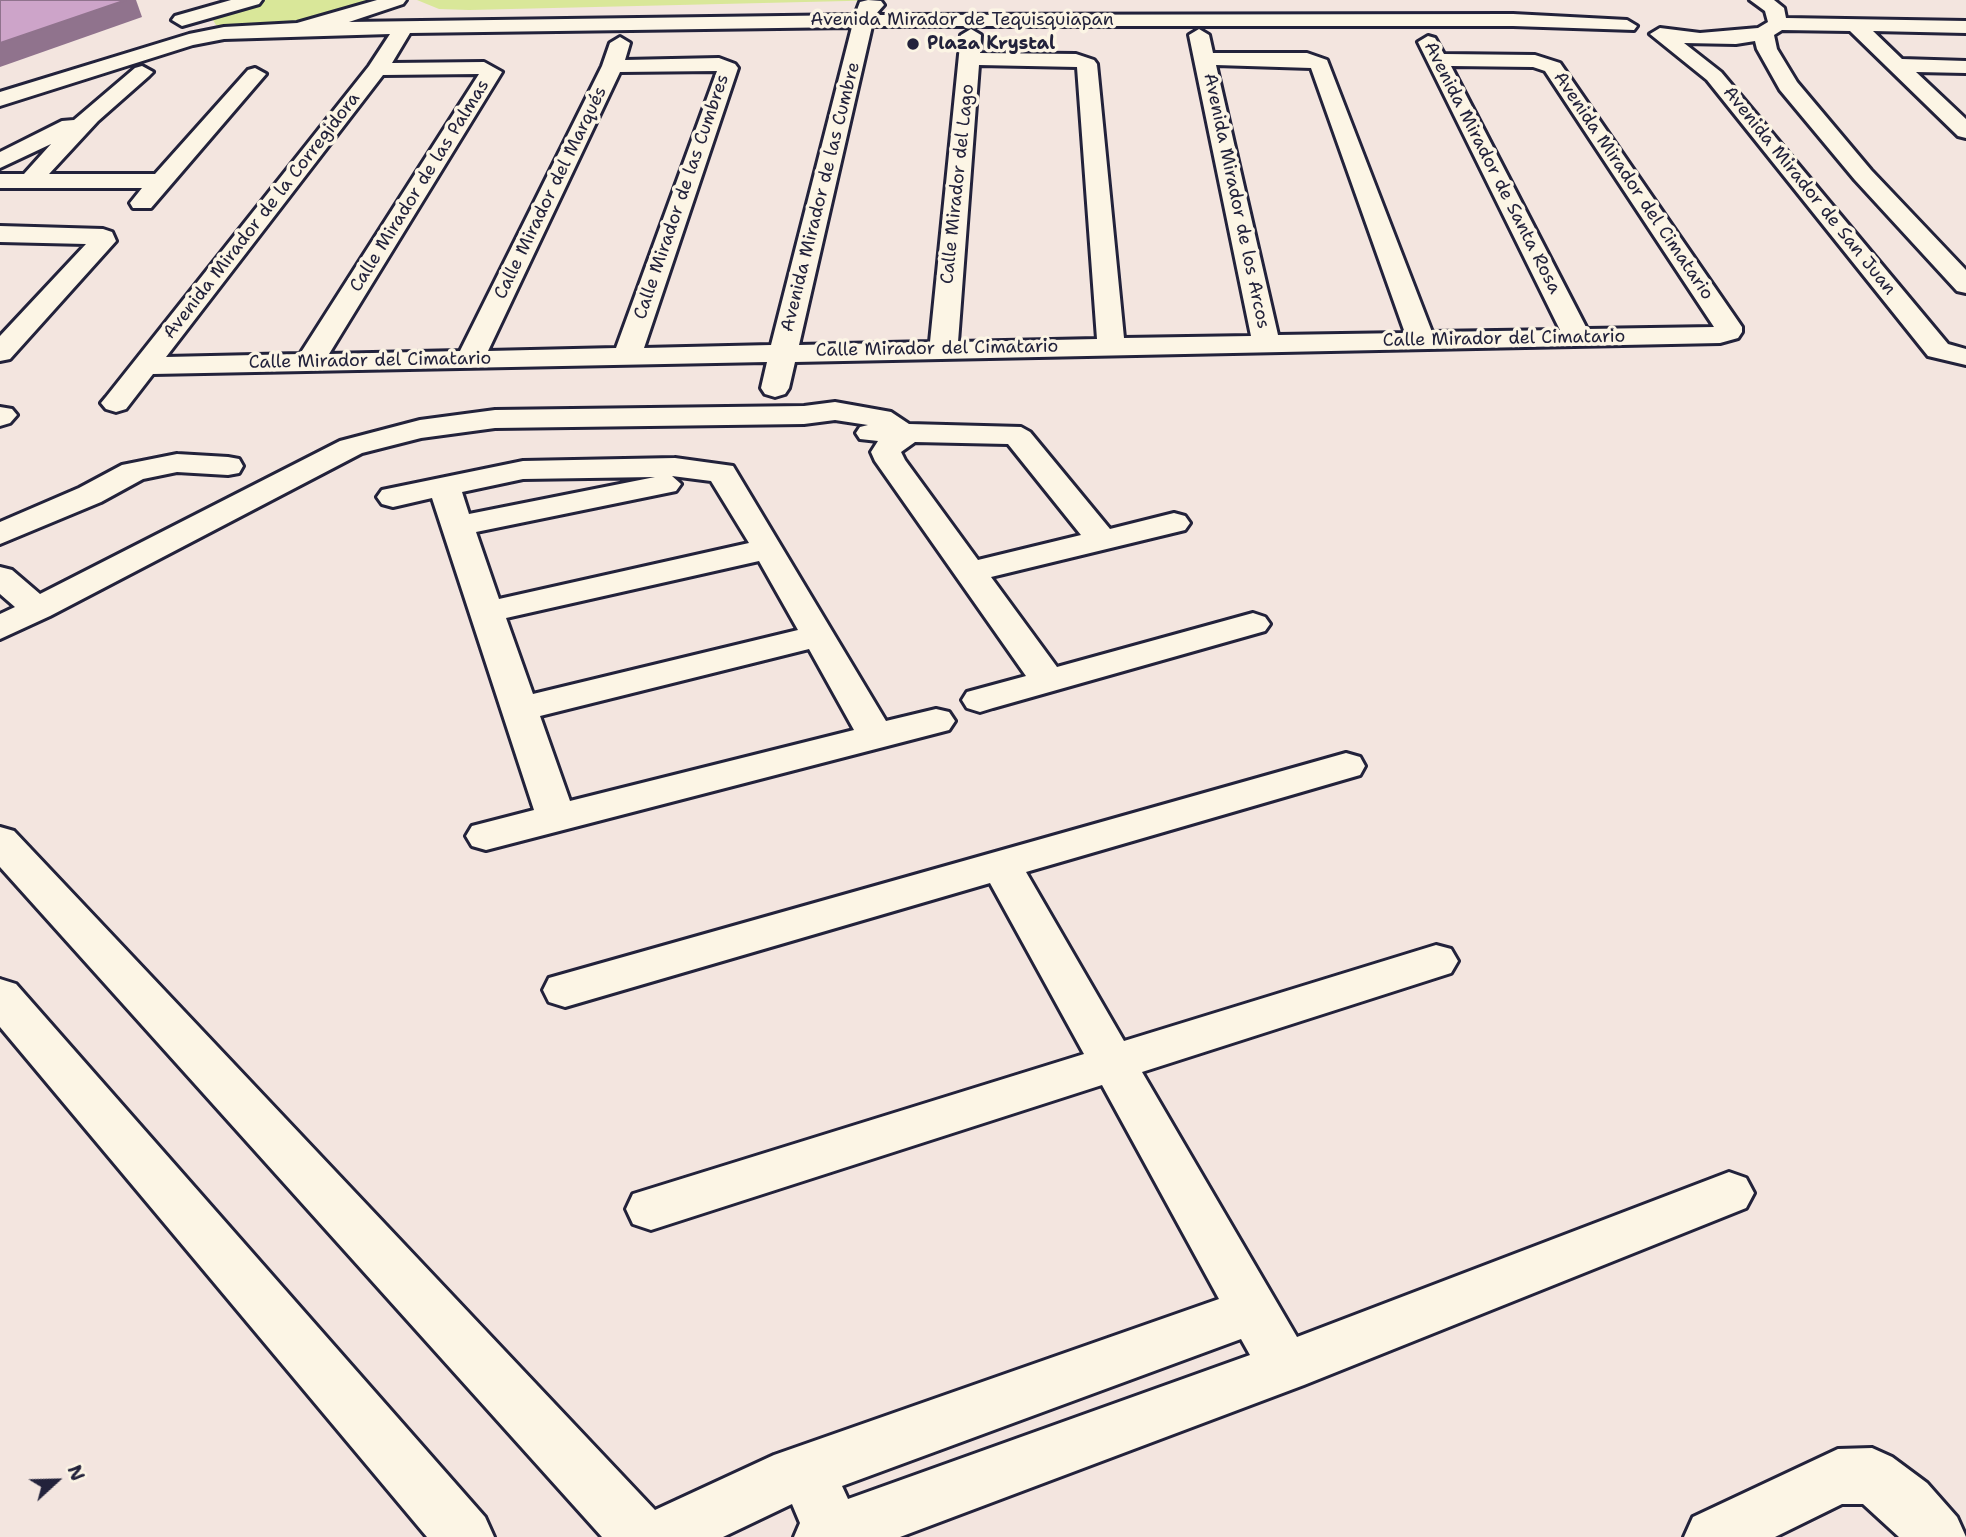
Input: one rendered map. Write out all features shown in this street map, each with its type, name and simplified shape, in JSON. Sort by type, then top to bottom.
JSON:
[{"type":"street","points":[[162,26],[252,0]]},
{"type":"street","points":[[865,14],[895,0]]},
{"type":"street","name":"Avenida Mirador de Tequisquiapan","points":[[394,1],[414,12],[458,15],[865,14],[1019,6],[1144,6],[1335,0]]},
{"type":"street","points":[[1760,0],[1774,8],[1767,49],[1788,85],[1863,175],[1966,285]]},
{"type":"street","points":[[10,102],[111,63],[224,33],[297,29],[366,13],[394,1]]},
{"type":"street","points":[[1592,2],[1603,15],[1627,26],[1661,35],[1700,39],[1736,38],[1771,28],[1855,25],[1966,27]]},
{"type":"street","points":[[972,9],[1019,6]]},
{"type":"street","name":"Avenida Mirador de Tequisquiapan","points":[[297,29],[626,24],[972,9],[1195,19],[1410,10],[1513,20],[1627,26]]},
{"type":"street","name":"Calle Mirador del Lago","points":[[943,349],[971,59],[972,9]]},
{"type":"street","points":[[1879,9],[1896,26]]},
{"type":"street","name":"Avenida Mirador de Santa Rosa","points":[[1410,10],[1577,337]]},
{"type":"street","points":[[208,12],[206,25],[224,33]]},
{"type":"street","name":"Avenida Mirador de las Cumbre","points":[[775,388],[865,14]]},
{"type":"street","name":"Avenida Mirador de los Arcos","points":[[1195,19],[1266,343]]},
{"type":"street","name":"Calle Mirador del Marqués","points":[[470,359],[612,66],[626,24]]},
{"type":"street","points":[[1855,25],[1966,131]]},
{"type":"street","name":"Avenida Mirador de la Corregidora","points":[[116,403],[377,69],[404,27]]},
{"type":"street","name":"Avenida Mirador de San Juan","points":[[1661,35],[1714,76],[1938,350],[1957,356]]},
{"type":"street","points":[[85,51],[111,63]]},
{"type":"street","points":[[971,59],[1076,60],[1087,64],[1111,345]]},
{"type":"street","name":"Avenida Mirador de los Arcos","points":[[1205,59],[1307,59],[1320,64],[1421,340]]},
{"type":"street","name":"Avenida Mirador del Cimatario","points":[[1437,60],[1535,61],[1553,67],[1728,327],[1728,332]]},
{"type":"street","name":"Calle Mirador de las Cumbres","points":[[612,66],[719,64],[728,68],[627,356]]},
{"type":"street","points":[[1898,65],[1966,67]]},
{"type":"street","name":"Calle Mirador de las Palmas","points":[[309,363],[491,72],[479,68],[377,69]]},
{"type":"street","points":[[0,78],[24,70]]},
{"type":"street","points":[[0,161],[82,109],[123,87],[142,72]]},
{"type":"street","points":[[142,203],[255,74]]},
{"type":"street","points":[[10,102],[42,108]]},
{"type":"street","points":[[30,181],[82,109]]},
{"type":"street","points":[[1798,176],[1863,175]]},
{"type":"street","points":[[0,181],[161,181]]},
{"type":"street","points":[[0,234],[103,237],[103,241],[0,353]]},
{"type":"street","name":"Calle Mirador del Cimatario","points":[[146,366],[1720,335],[1728,332]]},
{"type":"street","points":[[661,467],[674,415]]},
{"type":"street","points":[[2,625],[351,447],[420,429],[495,419],[804,415],[827,426],[859,432],[1010,433],[1019,438],[1102,540]]},
{"type":"street","points":[[902,432],[886,452],[1048,681]]},
{"type":"street","points":[[0,534],[90,495],[133,472],[177,463],[228,467]]},
{"type":"street","points":[[393,497],[523,470],[661,467],[722,473]]},
{"type":"street","points":[[458,526],[722,473]]},
{"type":"street","points":[[722,473],[769,549],[876,736]]},
{"type":"street","points":[[444,486],[556,818]]},
{"type":"street","points":[[969,572],[1174,523]]},
{"type":"street","points":[[487,612],[769,549]]},
{"type":"street","points":[[0,578],[37,609]]},
{"type":"street","points":[[980,700],[1253,625]]},
{"type":"street","points":[[520,709],[819,636]]},
{"type":"street","points":[[486,836],[936,721]]},
{"type":"street","points":[[565,990],[1346,766]]},
{"type":"street","points":[[0,841],[641,1537]]},
{"type":"street","points":[[1001,865],[1285,1367]]},
{"type":"street","points":[[651,1209],[1436,961]]},
{"type":"street","points":[[0,996],[465,1537]]},
{"type":"street","points":[[807,1471],[828,1535],[1285,1367],[1729,1193]]},
{"type":"street","points":[[660,1537],[733,1500],[807,1471],[1254,1311]]},
{"type":"street","points":[[1713,1537],[1838,1477],[1872,1476],[1907,1503],[1937,1537]]},
{"type":"green space","points":[[264,0],[388,0],[306,25],[233,28],[216,25],[213,20],[220,13]]},
{"type":"green space","points":[[417,0],[889,0],[469,10],[439,9]]},
{"type":"building","points":[[0,0],[126,0],[0,43]]},
{"type":"place","name":"Plaza Krystal","points":[[913,44]]}]
